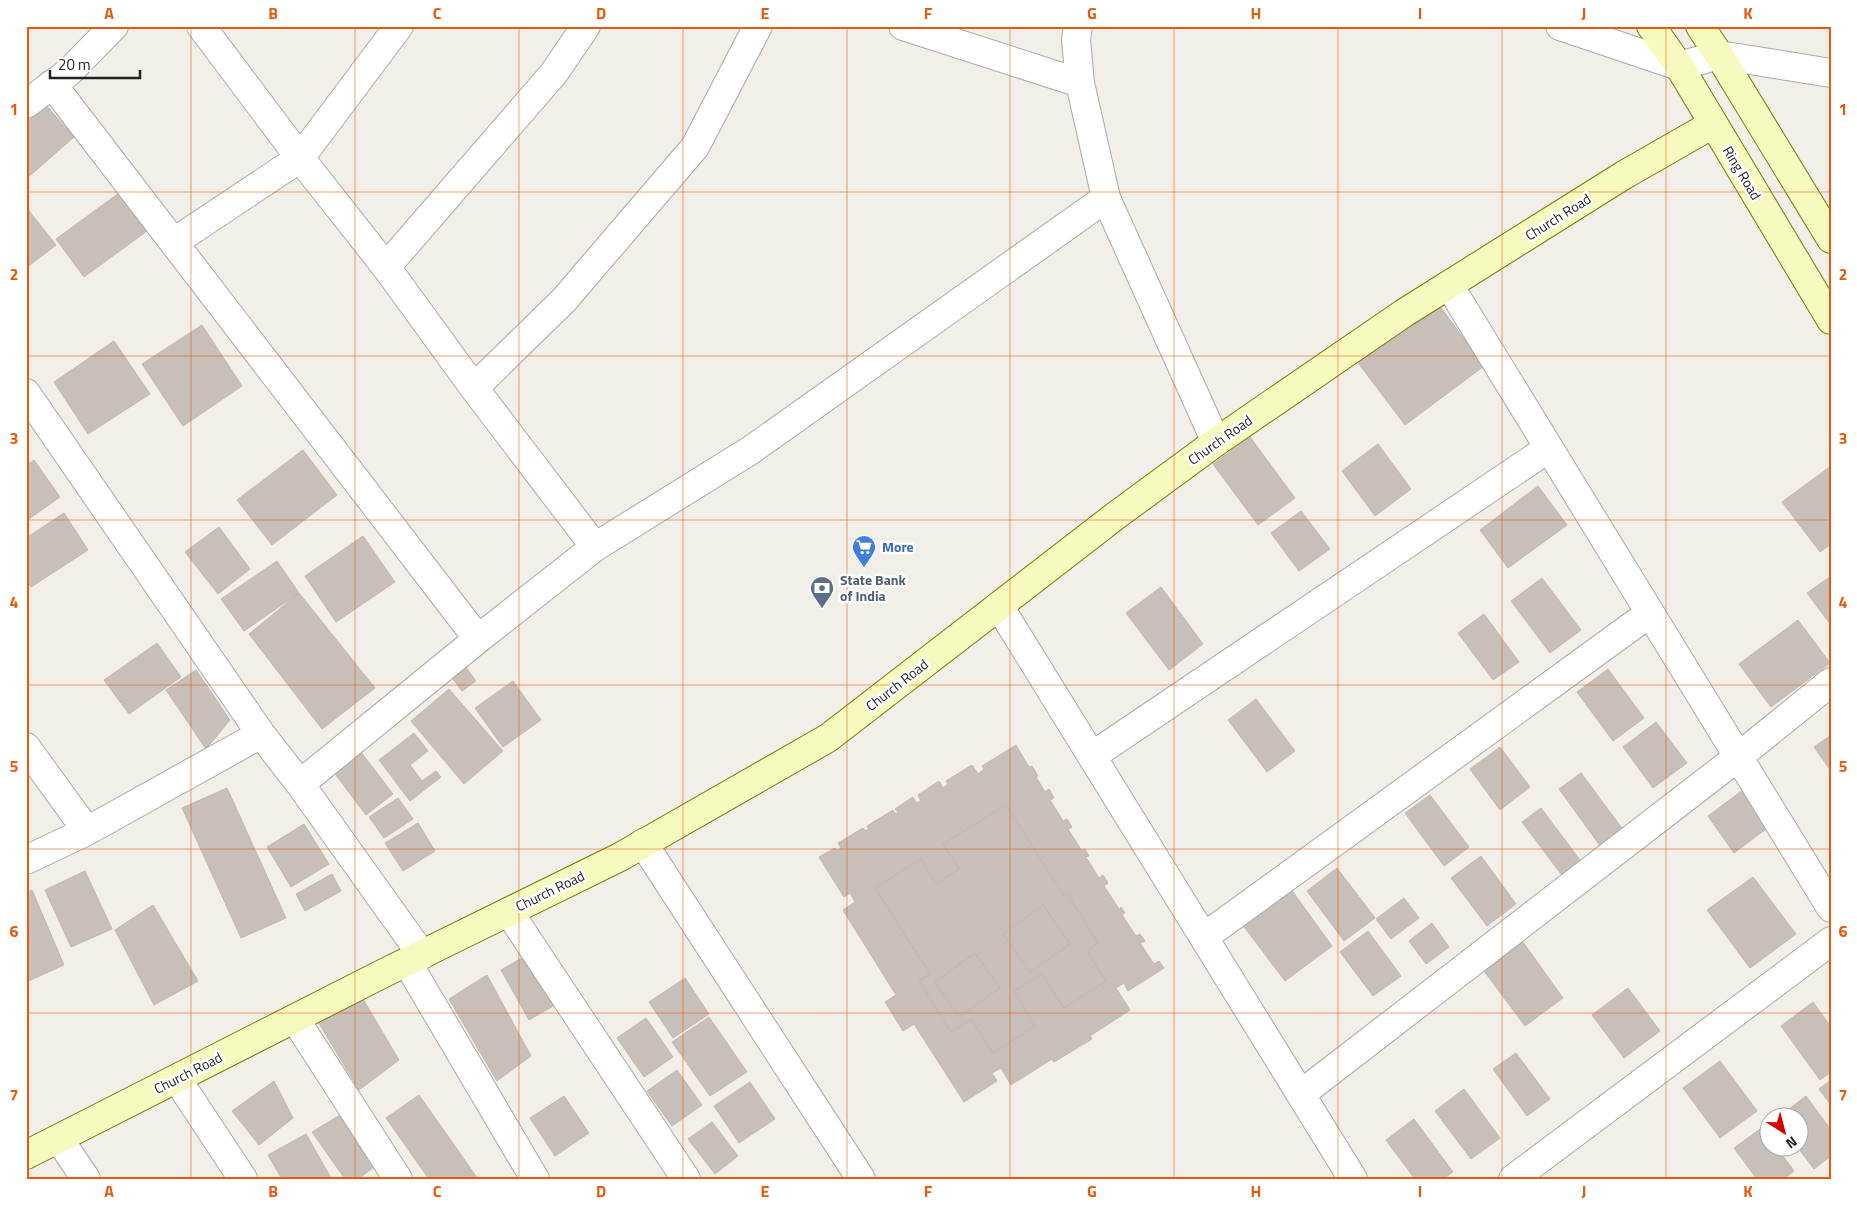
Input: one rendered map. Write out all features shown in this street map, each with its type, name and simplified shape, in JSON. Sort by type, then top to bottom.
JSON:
[{"type":"main road","name":"Ring Road","points":[[1651,26],[1679,66],[1831,320]]},
{"type":"main road","points":[[1700,26],[1831,239]]},
{"type":"main road","name":"Church Road","points":[[26,1155],[415,958],[620,857],[828,738],[1216,442],[1404,313],[1624,175],[1713,124]]},
{"type":"street","points":[[26,104],[69,72],[114,26]]},
{"type":"street","points":[[201,26],[300,158],[386,267],[474,388],[595,547]]},
{"type":"street","points":[[174,242],[300,158],[399,26]]},
{"type":"street","points":[[386,267],[554,73],[586,26]]},
{"type":"street","points":[[474,388],[564,300],[695,147],[758,26]]},
{"type":"street","points":[[904,26],[1080,83]]},
{"type":"street","points":[[1078,26],[1076,40],[1080,83],[1106,198],[1216,442]]},
{"type":"street","points":[[1560,26],[1679,66],[1719,55],[1831,72]]},
{"type":"street","points":[[52,84],[478,639]]},
{"type":"street","points":[[300,784],[478,639],[595,547],[751,450],[1106,198]]},
{"type":"street","points":[[1449,285],[1831,908]]},
{"type":"street","points":[[26,393],[261,734],[300,784],[415,958],[535,1179]]},
{"type":"street","points":[[1092,756],[1549,448]]},
{"type":"street","points":[[999,606],[1353,1179]]},
{"type":"street","points":[[1204,937],[1650,613]]},
{"type":"street","points":[[1301,1094],[1738,757],[1831,682]]},
{"type":"street","points":[[26,860],[87,831],[261,734]]},
{"type":"street","points":[[26,747],[87,831]]},
{"type":"street","points":[[643,843],[855,1177]]},
{"type":"street","points":[[509,912],[686,1179]]},
{"type":"street","points":[[1512,1179],[1831,941]]},
{"type":"street","points":[[295,1019],[398,1179]]},
{"type":"street","points":[[177,1079],[243,1179]]},
{"type":"street","points":[[59,1139],[86,1179]]},
{"type":"building","points":[[46,105],[74,137],[26,179],[26,123]]},
{"type":"building","points":[[119,193],[147,231],[84,277],[56,239]]},
{"type":"building","points":[[26,207],[56,245],[26,268]]},
{"type":"building","points":[[1436,301],[1484,366],[1405,425],[1356,360]]},
{"type":"building","points":[[202,325],[242,386],[183,426],[142,364]]},
{"type":"building","points":[[114,341],[150,394],[88,434],[54,382]]},
{"type":"building","points":[[1250,437],[1295,498],[1258,525],[1213,464]]},
{"type":"building","points":[[1378,444],[1411,489],[1375,516],[1342,471]]},
{"type":"building","points":[[303,450],[337,495],[272,545],[237,500]]},
{"type":"building","points":[[34,460],[60,497],[26,521],[26,466]]},
{"type":"building","points":[[1831,466],[1831,544],[1820,552],[1782,502]]},
{"type":"building","points":[[1538,486],[1567,525],[1508,568],[1480,530]]},
{"type":"building","points":[[1301,511],[1330,549],[1299,571],[1271,533]]},
{"type":"building","points":[[64,513],[88,550],[31,587],[26,579],[26,538]]},
{"type":"building","points":[[219,527],[250,569],[218,594],[185,552]]},
{"type":"building","points":[[363,536],[395,582],[336,622],[305,576]]},
{"type":"building","points":[[277,561],[299,593],[244,631],[221,599]]},
{"type":"building","points":[[1831,576],[1831,625],[1807,593]]},
{"type":"building","points":[[1542,578],[1581,630],[1550,653],[1511,601]]},
{"type":"building","points":[[1161,587],[1203,644],[1169,670],[1126,613]]},
{"type":"building","points":[[299,593],[375,688],[322,729],[249,634]]},
{"type":"building","points":[[1484,614],[1519,662],[1493,680],[1458,633]]},
{"type":"building","points":[[1798,620],[1830,663],[1771,707],[1739,664]]},
{"type":"building","points":[[157,643],[181,677],[129,714],[104,680]]},
{"type":"building","points":[[464,665],[476,681],[462,691],[450,675]]},
{"type":"building","points":[[1608,669],[1644,718],[1613,741],[1577,692]]},
{"type":"building","points":[[196,670],[230,720],[206,749],[166,690]]},
{"type":"building","points":[[513,681],[541,720],[503,747],[475,708]]},
{"type":"building","points":[[449,689],[503,751],[464,784],[411,721]]},
{"type":"building","points":[[1256,699],[1295,751],[1267,772],[1228,720]]},
{"type":"building","points":[[1656,722],[1687,763],[1653,788],[1623,747]]},
{"type":"building","points":[[414,733],[428,751],[410,765],[422,781],[436,771],[441,777],[410,801],[379,760]]},
{"type":"building","points":[[1831,735],[1831,771],[1814,747]]},
{"type":"building","points":[[1016,745],[1029,767],[1032,766],[1045,792],[1049,789],[1054,798],[1050,800],[1063,821],[1067,819],[1072,827],[1068,829],[1082,851],[1085,849],[1089,856],[1086,857],[1099,878],[1103,875],[1108,883],[1104,886],[1119,909],[1121,907],[1125,913],[1122,915],[1136,936],[1140,934],[1145,941],[1140,943],[1154,964],[1159,961],[1164,968],[1128,991],[1124,983],[1116,988],[1130,1010],[1090,1036],[1092,1039],[1054,1062],[1052,1059],[1011,1085],[1001,1068],[992,1073],[997,1081],[964,1102],[914,1024],[903,1031],[885,1002],[896,995],[843,910],[855,902],[850,893],[844,897],[819,857],[835,848],[837,851],[841,848],[838,843],[863,828],[865,831],[869,829],[867,826],[893,810],[895,814],[898,812],[895,809],[913,797],[916,803],[921,801],[918,795],[939,781],[943,788],[948,784],[946,781],[972,765],[978,774],[984,769],[982,766]]},
{"type":"building","points":[[357,747],[393,794],[366,815],[330,767]]},
{"type":"building","points":[[1500,747],[1530,787],[1500,810],[1470,769]]},
{"type":"building","points":[[1581,773],[1624,831],[1601,847],[1559,789]]},
{"type":"building","points":[[227,788],[286,918],[241,938],[182,808]]},
{"type":"building","points":[[1743,790],[1770,826],[1734,853],[1708,816]]},
{"type":"building","points":[[1430,795],[1469,847],[1444,866],[1405,813]]},
{"type":"building","points":[[398,798],[413,819],[384,838],[369,817]]},
{"type":"building","points":[[1006,805],[1064,896],[1067,893],[1098,943],[1087,951],[1106,981],[1064,1008],[1042,974],[1014,991],[1035,1026],[993,1053],[971,1019],[951,1032],[919,981],[930,974],[875,888],[921,859],[936,884],[959,869],[943,844]]},
{"type":"building","points":[[1541,808],[1583,864],[1564,878],[1522,822]]},
{"type":"building","points":[[418,823],[435,851],[403,871],[385,843]]},
{"type":"building","points":[[304,824],[329,864],[291,887],[267,847]]},
{"type":"building","points":[[1481,856],[1516,904],[1487,926],[1451,878]]},
{"type":"building","points":[[1337,868],[1375,918],[1344,941],[1307,891]]},
{"type":"building","points":[[85,871],[112,929],[71,947],[45,890]]},
{"type":"building","points":[[332,874],[341,891],[305,911],[296,894]]},
{"type":"building","points":[[1753,877],[1796,934],[1750,968],[1707,910]]},
{"type":"building","points":[[1290,888],[1332,946],[1285,981],[1242,924]]},
{"type":"building","points":[[32,890],[64,965],[26,982],[26,893]]},
{"type":"building","points":[[1404,898],[1419,918],[1391,939],[1376,919]]},
{"type":"building","points":[[153,905],[198,981],[154,1005],[115,930]]},
{"type":"building","points":[[1043,905],[1070,944],[1030,972],[1003,934]]},
{"type":"building","points":[[1432,923],[1449,947],[1426,964],[1409,941]]},
{"type":"building","points":[[1368,931],[1401,976],[1373,996],[1340,952]]},
{"type":"building","points":[[1520,938],[1563,998],[1525,1026],[1481,967]]},
{"type":"building","points":[[532,952],[560,1002],[529,1020],[501,970]]},
{"type":"building","points":[[975,953],[1000,988],[959,1017],[935,982]]},
{"type":"building","points":[[487,975],[531,1056],[497,1081],[449,999]]},
{"type":"building","points":[[685,978],[709,1014],[673,1038],[649,1002]]},
{"type":"building","points":[[1628,988],[1660,1031],[1624,1058],[1592,1015]]},
{"type":"building","points":[[360,994],[399,1060],[359,1090],[317,1020]]},
{"type":"building","points":[[1813,1002],[1831,1027],[1831,1072],[1820,1080],[1781,1026]]},
{"type":"building","points":[[709,1017],[747,1072],[710,1096],[672,1042]]},
{"type":"building","points":[[646,1018],[673,1057],[644,1077],[617,1038]]},
{"type":"building","points":[[1516,1053],[1550,1099],[1527,1116],[1493,1069]]},
{"type":"building","points":[[1720,1061],[1757,1111],[1720,1138],[1683,1088]]},
{"type":"building","points":[[677,1070],[702,1105],[672,1126],[647,1091]]},
{"type":"building","points":[[1831,1080],[1831,1105],[1819,1089]]},
{"type":"building","points":[[274,1081],[293,1118],[259,1145],[232,1111]]},
{"type":"building","points":[[750,1082],[775,1119],[739,1143],[714,1106]]},
{"type":"building","points":[[1464,1089],[1500,1138],[1471,1159],[1435,1111]]},
{"type":"building","points":[[419,1095],[478,1179],[429,1179],[386,1118]]},
{"type":"building","points":[[564,1096],[589,1133],[555,1156],[530,1118]]},
{"type":"building","points":[[1806,1096],[1831,1130],[1831,1156],[1814,1169],[1806,1158],[1810,1158],[1810,1108],[1790,1108]]},
{"type":"building","points":[[347,1111],[378,1164],[358,1179],[345,1179],[312,1132]]},
{"type":"building","points":[[1414,1119],[1453,1172],[1443,1179],[1415,1179],[1386,1140]]},
{"type":"building","points":[[712,1122],[738,1156],[715,1174],[688,1139]]},
{"type":"building","points":[[1760,1129],[1760,1158],[1784,1158],[1794,1171],[1783,1179],[1757,1179],[1734,1148]]},
{"type":"building","points":[[306,1134],[331,1178],[282,1179],[268,1155]]},
{"type":"place","name":"More","points":[[864,568]]},
{"type":"place","name":"State Bank of India","points":[[822,609]]}]
